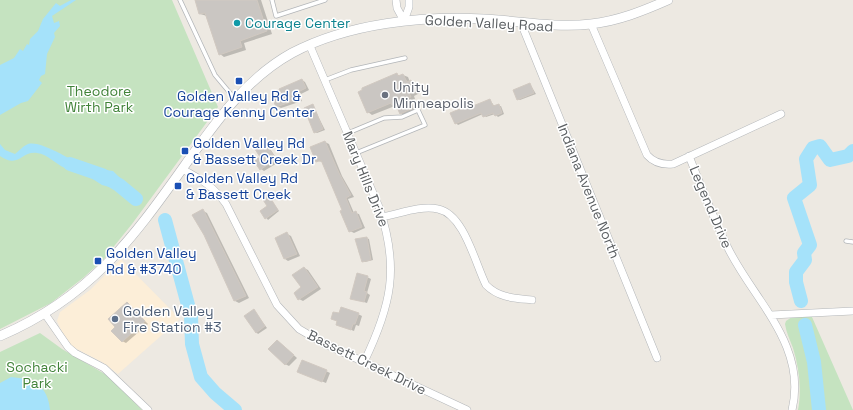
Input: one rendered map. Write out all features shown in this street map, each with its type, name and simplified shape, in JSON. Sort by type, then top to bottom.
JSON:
[{"type":"street","points":[[396,0],[404,21]]},
{"type":"street","points":[[404,21],[409,7],[409,0]]},
{"type":"street","name":"Golden Valley Road","points":[[0,336],[45,314],[92,279],[114,257],[235,99],[261,74],[283,59],[310,46],[350,33],[404,21],[450,19],[547,26],[591,24],[628,16],[661,1]]},
{"type":"street","name":"Indiana Avenue North","points":[[521,23],[657,358]]},
{"type":"street","name":"Legend Drive","points":[[591,24],[647,155],[652,160],[666,165],[673,164],[689,156],[726,246],[738,267],[771,315]]},
{"type":"street","name":"Mary Hills Drive","points":[[310,46],[348,133],[382,217],[390,248],[391,269],[386,311],[379,331],[364,362]]},
{"type":"street","points":[[689,156],[781,114]]},
{"type":"street","name":"Bassett Creek Drive","points":[[182,169],[206,182],[218,192],[226,204],[275,300],[287,318],[312,338],[467,410]]},
{"type":"street","points":[[382,217],[427,208],[447,212],[461,227],[486,285],[493,292],[502,296],[532,300]]},
{"type":"street","points":[[792,410],[794,387],[790,356],[781,331],[771,315],[853,310]]},
{"type":"street","points":[[45,314],[68,347],[75,353],[104,368],[148,410]]},
{"type":"lane","points":[[180,0],[213,71],[235,99]]},
{"type":"lane","points":[[272,0],[276,16],[325,0]]},
{"type":"lane","points":[[325,80],[351,70],[405,58]]},
{"type":"lane","points":[[348,133],[384,118],[402,116],[418,110],[425,125],[356,153]]},
{"type":"lane","points":[[846,241],[853,242]]},
{"type":"shaded area","points":[[121,259],[180,319],[118,374],[102,362],[71,346],[64,337],[57,321],[60,312],[90,290]]},
{"type":"green space","name":"Theodore Wirth Park","points":[[0,0],[172,0],[218,107],[132,224],[103,260],[51,303],[0,329]]},
{"type":"green space","points":[[792,317],[812,317],[853,410],[798,410],[800,386],[797,363],[785,324],[786,321]]},
{"type":"green space","name":"Sochacki Park","points":[[40,333],[62,349],[110,377],[142,410],[0,410],[0,352]]},
{"type":"water","points":[[71,0],[76,0],[52,16],[54,23],[59,21],[60,26],[54,33],[55,37],[47,54],[45,74],[41,76],[39,80],[42,83],[28,101],[21,103],[0,115],[0,65],[14,58],[20,49],[23,51],[27,44],[29,45],[30,39],[38,31],[43,19],[56,3],[60,6]]},
{"type":"water","points":[[0,144],[5,150],[15,154],[28,144],[41,145],[88,167],[86,172],[67,169],[45,155],[37,153],[27,154],[12,161],[7,160],[0,156]]},
{"type":"water","points":[[92,168],[113,171],[138,196],[135,201],[125,197],[117,189],[102,185],[88,176]]},
{"type":"water","points":[[11,377],[27,380],[38,385],[46,395],[50,410],[0,410],[0,383]]},
{"type":"building","name":"Courage Center","points":[[195,0],[257,0],[267,31],[240,41],[242,47],[219,55],[205,13],[199,14]]},
{"type":"building","name":"Unity Minneapolis","points":[[397,73],[398,76],[403,74],[407,82],[411,80],[415,91],[409,93],[411,97],[406,98],[411,109],[400,114],[395,103],[392,105],[391,103],[367,113],[358,92],[362,90],[362,88]]},
{"type":"building","points":[[302,79],[306,88],[296,93],[299,99],[276,107],[272,97],[281,93],[279,89]]},
{"type":"building","points":[[530,83],[534,93],[517,100],[513,90]]},
{"type":"building","points":[[490,99],[493,106],[499,104],[502,113],[495,116],[493,113],[483,117],[481,113],[455,124],[450,113],[467,106],[468,108]]},
{"type":"building","points":[[313,104],[323,129],[314,133],[304,108]]},
{"type":"building","points":[[263,140],[276,159],[260,170],[254,161],[260,157],[253,146]]},
{"type":"building","points":[[325,141],[339,173],[351,195],[346,198],[352,213],[356,211],[362,227],[349,232],[340,211],[342,210],[321,160],[316,162],[310,147]]},
{"type":"building","points":[[266,191],[278,210],[265,219],[260,211],[267,206],[260,195]]},
{"type":"building","points":[[203,209],[246,296],[234,301],[204,235],[192,215]]},
{"type":"building","points":[[287,232],[297,254],[284,259],[275,238]]},
{"type":"building","points":[[367,237],[371,260],[362,262],[355,239]]},
{"type":"building","points":[[304,267],[318,287],[298,300],[294,293],[301,287],[292,275]]},
{"type":"building","points":[[357,273],[368,276],[364,291],[367,292],[364,302],[350,299]]},
{"type":"building","points":[[127,302],[145,321],[122,342],[111,331],[115,327],[108,319]]},
{"type":"building","points":[[341,307],[359,313],[351,330],[336,325],[337,321],[331,319],[333,312],[339,313]]},
{"type":"building","points":[[254,309],[265,326],[256,333],[244,316]]},
{"type":"building","points":[[277,340],[294,355],[285,365],[268,349]]},
{"type":"building","points":[[302,360],[327,370],[322,382],[297,372]]},
{"type":"waterway","points":[[801,301],[796,282],[796,272],[805,260],[804,253],[810,245],[794,198],[810,185],[806,159],[813,148],[820,146],[830,160],[848,156],[853,151]]},
{"type":"waterway","points":[[70,164],[102,175],[119,185],[136,199]]},
{"type":"waterway","points":[[165,220],[191,316],[192,344],[201,377],[215,393],[235,410]]},
{"type":"waterway","points":[[805,325],[814,362],[819,410]]},
{"type":"place","name":"Courage Center","points":[[237,23]]},
{"type":"place","name":"Golden Valley Rd & Courage Kenny Center","points":[[239,81]]},
{"type":"place","name":"Unity Minneapolis","points":[[385,95]]},
{"type":"place","name":"Golden Valley Rd & Bassett Creek Dr","points":[[185,151]]},
{"type":"place","name":"Golden Valley Rd & Bassett Creek","points":[[178,186]]},
{"type":"place","name":"Golden Valley Rd & #3740","points":[[98,261]]},
{"type":"place","name":"Golden Valley Fire Station #3","points":[[115,319]]}]
